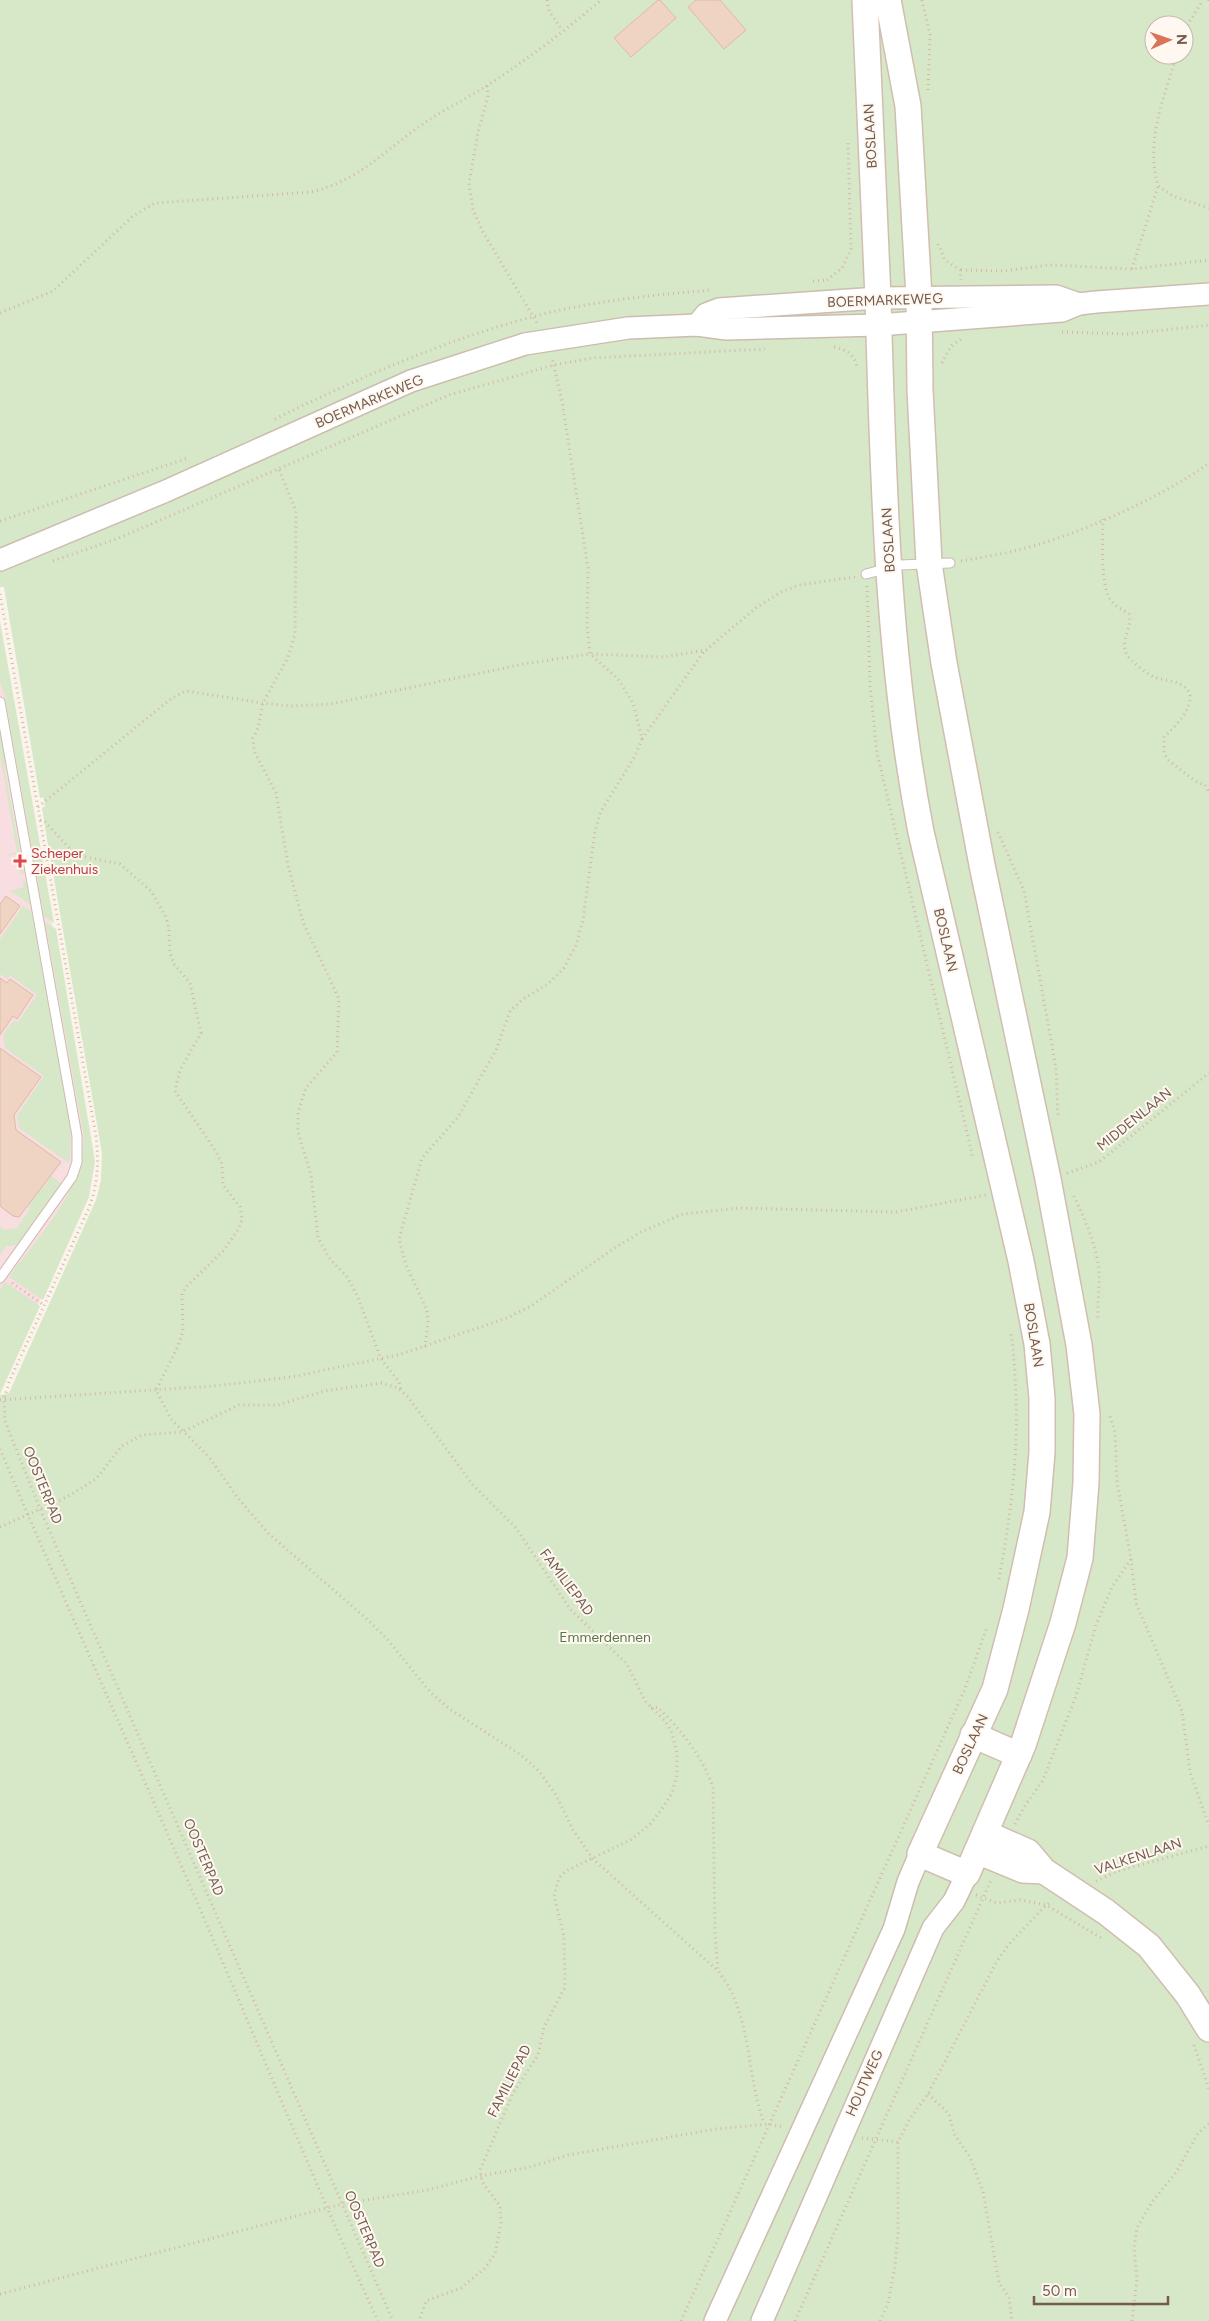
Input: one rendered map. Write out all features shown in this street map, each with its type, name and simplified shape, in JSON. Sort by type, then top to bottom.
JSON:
[{"type":"main road","name":"BOSLAAN","points":[[864,0],[878,298],[878,570],[908,764],[921,832],[1019,1252],[1037,1344],[1042,1398],[1042,1452],[1038,1512],[1004,1660],[996,1689],[973,1735],[917,1861]]},
{"type":"main road","points":[[888,0],[908,106],[919,297],[920,390],[940,563],[944,663],[982,865],[1048,1179],[1079,1345],[1087,1414],[1086,1483],[1080,1558],[1063,1623],[1019,1755],[981,1842],[1023,1870],[1044,1871],[1075,1890],[1149,1946],[1188,1994],[1201,2036]]},
{"type":"main road","points":[[973,1735],[1019,1755]]},
{"type":"main road","name":"HOUTWEG","points":[[963,1881],[981,1842]]},
{"type":"main road","points":[[917,1861],[963,1881]]},
{"type":"street","name":"BOERMARKEWEG","points":[[0,560],[58,534],[166,491],[420,378],[525,344],[628,328],[697,325],[727,330],[878,325],[1062,311],[1079,304],[1209,294]]},
{"type":"street","name":"BOERMARKEWEG","points":[[697,325],[706,314],[719,309],[878,298],[1056,296],[1079,304]]},
{"type":"street","name":"BOERMARKEWEG","points":[[0,549],[58,534]]},
{"type":"street","points":[[715,2321],[894,1928],[917,1861]]},
{"type":"street","name":"HOUTWEG","points":[[762,2321],[933,1928],[954,1901],[963,1881]]},
{"type":"lane","points":[[878,570],[940,563]]},
{"type":"lane","points":[[0,702],[73,1117],[77,1153],[77,1162],[72,1177],[63,1192],[1,1277]]},
{"type":"path","points":[[547,0],[550,11],[562,30]]},
{"type":"path","points":[[0,313],[53,291],[142,209],[155,203],[295,194],[324,189],[365,170],[419,127],[487,86],[601,0]]},
{"type":"path","points":[[1194,15],[1203,0]]},
{"type":"path","points":[[1132,269],[1158,186],[1154,171],[1154,141],[1159,109],[1174,65]]},
{"type":"path","points":[[487,86],[488,96],[478,132],[469,183],[472,204],[482,232],[533,316]]},
{"type":"path","name":"BOSLAAN","points":[[828,301],[827,280],[842,268],[851,249],[848,138]]},
{"type":"path","points":[[1158,186],[1173,196],[1209,208]]},
{"type":"path","points":[[960,270],[1003,271],[1050,265],[1132,269],[1209,260]]},
{"type":"path","points":[[1054,332],[1127,334],[1209,325]]},
{"type":"path","points":[[964,337],[972,336]]},
{"type":"path","points":[[46,563],[120,538],[449,395],[554,364],[592,358],[770,349]]},
{"type":"path","points":[[554,364],[562,401],[587,559],[587,625],[590,654],[618,679],[633,703],[642,740]]},
{"type":"path","points":[[940,563],[1015,551],[1103,519],[1167,489],[1209,463]]},
{"type":"path","name":"FAMILIEPAD","points":[[279,470],[296,511],[294,534],[297,610],[295,634],[288,657],[263,704],[258,728],[252,738],[254,751],[276,793],[288,865],[303,922],[332,980],[339,999],[337,1052],[306,1088],[298,1112],[298,1132],[311,1175],[318,1238],[357,1295],[381,1359],[399,1382],[401,1390],[473,1485],[516,1528],[570,1609],[627,1664],[645,1701],[666,1722],[673,1736],[678,1765],[675,1786],[662,1809],[641,1832],[566,1871],[555,1885],[554,1896],[565,1946],[565,1987],[544,2027],[538,2055],[513,2093],[481,2164],[480,2176]]},
{"type":"path","points":[[1103,519],[1102,558],[1108,596],[1112,603],[1129,614],[1131,619],[1124,644],[1128,656],[1152,676],[1171,680],[1186,688],[1190,694],[1190,701],[1184,715],[1164,737],[1164,753],[1168,760],[1194,781],[1205,785],[1209,792]]},
{"type":"path","points":[[424,1347],[428,1323],[427,1310],[406,1265],[399,1239],[422,1158],[458,1117],[496,1050],[510,1011],[523,999],[548,984],[564,968],[576,945],[583,920],[595,831],[601,811],[635,756],[642,740],[706,650],[757,608],[781,592],[799,585],[878,570]]},
{"type":"path","points":[[38,808],[179,693],[186,690],[263,704],[290,706],[331,704],[524,664],[590,654],[664,657],[706,650]]},
{"type":"path","points":[[0,2294],[342,2204],[427,2190],[480,2176],[530,2167],[568,2155],[707,2131],[767,2124],[752,2082],[746,2038],[732,1993],[718,1971],[592,1859],[573,1830],[556,1795],[539,1771],[521,1755],[451,1710],[431,1693],[388,1639],[268,1533],[237,1497],[209,1457],[182,1432],[161,1404],[156,1390],[178,1346],[183,1331],[182,1294],[187,1286],[223,1251],[238,1230],[242,1219],[240,1207],[223,1185],[222,1164],[215,1150],[175,1091],[180,1070],[201,1033],[190,983],[174,964],[170,953],[169,928],[165,915],[151,892],[120,864],[76,855],[45,822],[40,820]]},
{"type":"path","name":"MIDDENLAAN","points":[[1067,1173],[1099,1162],[1209,1073]]},
{"type":"path","points":[[2,1400],[156,1390],[292,1376],[381,1359],[424,1347],[507,1318],[531,1306],[616,1246],[664,1221],[683,1214],[739,1208],[806,1208],[896,1212],[983,1196]]},
{"type":"path","points":[[1,1277],[44,1305]]},
{"type":"path","points":[[0,1527],[67,1497],[96,1479],[105,1470],[117,1451],[129,1441],[150,1433],[182,1432],[239,1405],[278,1405],[324,1390],[381,1384],[391,1385],[401,1390]]},
{"type":"path","name":"OOSTERPAD","points":[[2,1400],[5,1421],[40,1509],[392,2321]]},
{"type":"path","name":"OOSTERPAD","points":[[0,1449],[208,1926],[300,2142],[326,2209],[378,2321]]},
{"type":"path","points":[[1131,1559],[1136,1603],[1182,1711],[1192,1777],[1209,1826]]},
{"type":"path","name":"BOSLAAN","points":[[681,2321],[767,2124],[964,1690],[988,1623]]},
{"type":"path","points":[[651,1708],[657,1707],[680,1731],[708,1773],[713,1788],[714,1917],[718,1971]]},
{"type":"path","name":"VALKENLAAN","points":[[880,2321],[888,2304],[895,2266],[898,2223],[898,2142],[909,2120],[928,2094],[997,1961],[1009,1944],[1046,1905],[1118,1871],[1209,1846]]},
{"type":"path","points":[[889,1856],[917,1861]]},
{"type":"path","points":[[963,1881],[983,1897],[997,1903],[1020,1900],[1046,1905],[1081,1924],[1110,1944]]},
{"type":"path","points":[[795,2321],[983,1897]]},
{"type":"path","points":[[1201,2036],[1209,2089]]},
{"type":"path","points":[[928,2094],[949,2114],[954,2134],[970,2157],[983,2192],[999,2283],[1009,2297],[1012,2321]]},
{"type":"path","points":[[1132,2321],[1136,2279],[1134,2248],[1137,2228],[1152,2202],[1177,2171],[1198,2133],[1209,2124]]},
{"type":"path","points":[[419,2321],[426,2302],[461,2288],[484,2270],[495,2254],[501,2223],[500,2206],[480,2176]]},
{"type":"shaded area","name":"Scheper Ziekenhuis","points":[[0,632],[93,1153],[87,1193],[0,1392]]},
{"type":"green space","name":"Emmerdennen","points":[[0,0],[1209,0],[1209,2321],[0,2321],[0,1395],[9,1393],[96,1200],[101,1180],[102,1153],[47,839],[42,808],[45,806],[43,797],[40,798],[4,587],[0,587]]},
{"type":"green space","points":[[0,621],[54,923],[44,916],[5,697],[0,682]]},
{"type":"green space","points":[[0,730],[6,765],[4,766],[24,873],[21,874],[18,854],[4,856],[17,852],[0,754]]},
{"type":"green space","points":[[23,881],[26,881],[31,905],[10,891],[24,887]]},
{"type":"green space","points":[[23,906],[32,912],[70,1121],[71,1144],[69,1163],[19,1128],[17,1116],[44,1076],[5,1048],[3,1035],[14,1020],[18,1022],[37,995],[10,975],[7,979],[0,974],[0,939]]},
{"type":"green space","points":[[45,922],[56,929],[95,1161],[89,1197],[43,1300],[9,1277],[58,1212],[68,1194],[82,1157],[84,1137]]},
{"type":"green space","points":[[51,1176],[61,1183],[18,1245],[6,1246],[0,1255],[0,1226],[5,1230],[17,1228],[30,1209],[28,1207],[32,1200],[29,1198],[39,1185],[53,1192],[38,1182],[45,1185]]},
{"type":"green space","points":[[5,1282],[40,1306],[0,1394],[0,1290]]},
{"type":"building","points":[[658,0],[676,18],[631,57],[614,38]]},
{"type":"building","points":[[696,0],[720,0],[746,30],[724,49],[688,7]]},
{"type":"building","points":[[6,896],[20,906],[0,934],[0,904]]},
{"type":"building","points":[[0,978],[7,983],[10,979],[33,995],[17,1019],[13,1016],[0,1035]]},
{"type":"building","points":[[0,1048],[41,1077],[14,1115],[16,1130],[61,1162],[19,1217],[13,1216],[0,1206]]},
{"type":"place","name":"Scheper Ziekenhuis","points":[[20,861]]}]
